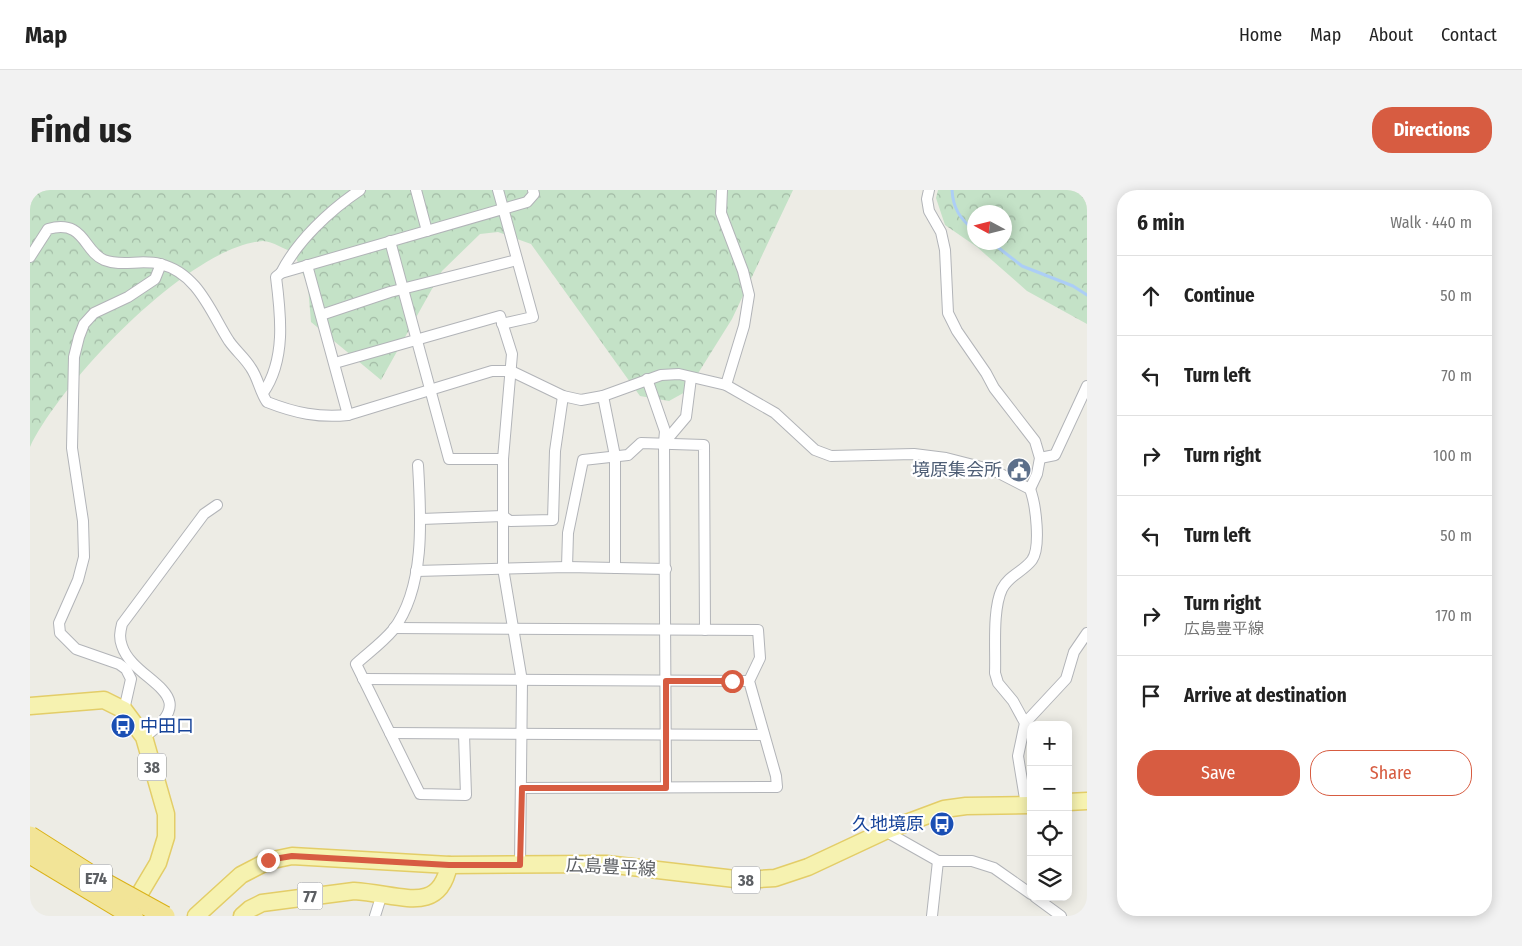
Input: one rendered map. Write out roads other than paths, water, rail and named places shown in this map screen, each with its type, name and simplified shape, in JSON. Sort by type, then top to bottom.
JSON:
[{"type":"highway","name":"E74","points":[[30,836],[96,878],[165,916]]},
{"type":"highway","name":"E74","points":[[30,854],[133,916]]},
{"type":"main road","points":[[30,706],[104,700],[124,710]]},
{"type":"main road","name":"38","points":[[124,710],[144,737],[166,814],[166,838],[158,863],[126,916]]},
{"type":"main road","points":[[1072,802],[1087,801]]},
{"type":"main road","name":"広島豊平線","points":[[196,916],[240,876],[268,860],[292,856],[449,865],[606,864],[664,869],[706,877],[744,880],[775,878],[808,867],[885,831],[944,809],[966,806],[1027,805]]},
{"type":"main road","name":"77","points":[[242,916],[250,909],[262,903],[354,891],[368,892],[414,912],[430,910],[443,896],[449,865]]},
{"type":"street","points":[[262,393],[272,380],[280,343],[281,316],[276,278],[286,262],[308,236],[343,201],[360,190]]},
{"type":"street","points":[[416,190],[427,231]]},
{"type":"street","points":[[498,190],[533,317],[502,324]]},
{"type":"street","points":[[280,273],[527,202],[534,194],[533,190]]},
{"type":"street","points":[[722,190],[722,213],[743,271],[749,295],[744,326],[726,385]]},
{"type":"street","points":[[929,190],[927,199],[929,210],[941,232],[945,250],[948,313],[957,331],[994,388],[1035,441],[1040,458],[1037,474],[1030,489],[1033,498],[1037,549],[1031,562],[1011,576],[1002,590],[997,606],[995,673],[998,683],[1013,701],[1025,723]]},
{"type":"street","points":[[30,257],[48,229],[58,226],[71,228],[102,259],[116,263],[137,261],[161,264],[180,274],[204,295],[230,342],[251,368],[268,402],[294,412],[326,418],[348,415],[492,371],[511,371],[562,396],[581,400],[603,396],[660,375],[679,374],[726,385],[775,413],[814,450],[831,456],[914,454],[946,458],[993,470],[1030,489]]},
{"type":"street","points":[[390,241],[449,459],[503,459]]},
{"type":"street","points":[[321,315],[404,289],[517,260]]},
{"type":"street","points":[[124,710],[131,680],[126,669],[119,664],[76,649],[60,633],[60,623],[78,580],[84,557],[83,521],[72,448],[74,357],[78,337],[84,324],[94,313],[128,297],[155,279],[161,264]]},
{"type":"street","points":[[307,265],[348,415]]},
{"type":"street","points":[[335,363],[417,338],[500,316],[512,354],[503,459],[503,568],[522,681],[520,865]]},
{"type":"street","points":[[664,443],[686,417],[691,378]]},
{"type":"street","points":[[647,379],[665,432],[666,788]]},
{"type":"street","points":[[1040,458],[1055,455],[1087,386]]},
{"type":"street","points":[[421,519],[503,516],[510,521],[553,520],[555,451],[562,396]]},
{"type":"street","points":[[603,396],[615,456],[615,568]]},
{"type":"street","points":[[567,567],[568,533],[583,460],[628,455],[642,443],[704,445],[705,630]]},
{"type":"street","points":[[418,465],[421,519],[416,571],[406,605],[394,628],[356,664],[420,794],[466,795],[464,734]]},
{"type":"street","points":[[144,737],[162,724],[169,710],[167,696],[157,683],[129,658],[122,648],[119,637],[122,624],[204,514],[217,505]]},
{"type":"street","points":[[416,571],[567,567],[666,569]]},
{"type":"street","points":[[394,628],[758,630],[760,658],[749,681],[776,776],[777,787],[522,788]]},
{"type":"street","points":[[1027,796],[1018,756],[1025,723],[1066,678],[1074,652],[1087,632]]},
{"type":"street","points":[[363,679],[749,681]]},
{"type":"street","points":[[390,733],[521,735],[764,734]]},
{"type":"street","points":[[885,831],[938,861],[972,861],[994,868],[1027,891]]},
{"type":"street","points":[[932,916],[938,861]]},
{"type":"street","points":[[376,916],[381,897]]},
{"type":"street","points":[[1040,901],[1061,916]]},
{"type":"waterway","points":[[952,190],[958,213],[967,224]]},
{"type":"waterway","points":[[1001,250],[1022,266],[1073,286],[1087,295]]},
{"type":"place","name":"境原集会所","points":[[1019,470]]},
{"type":"place","name":"中田口","points":[[123,726]]},
{"type":"place","name":"久地境原","points":[[942,824]]}]
